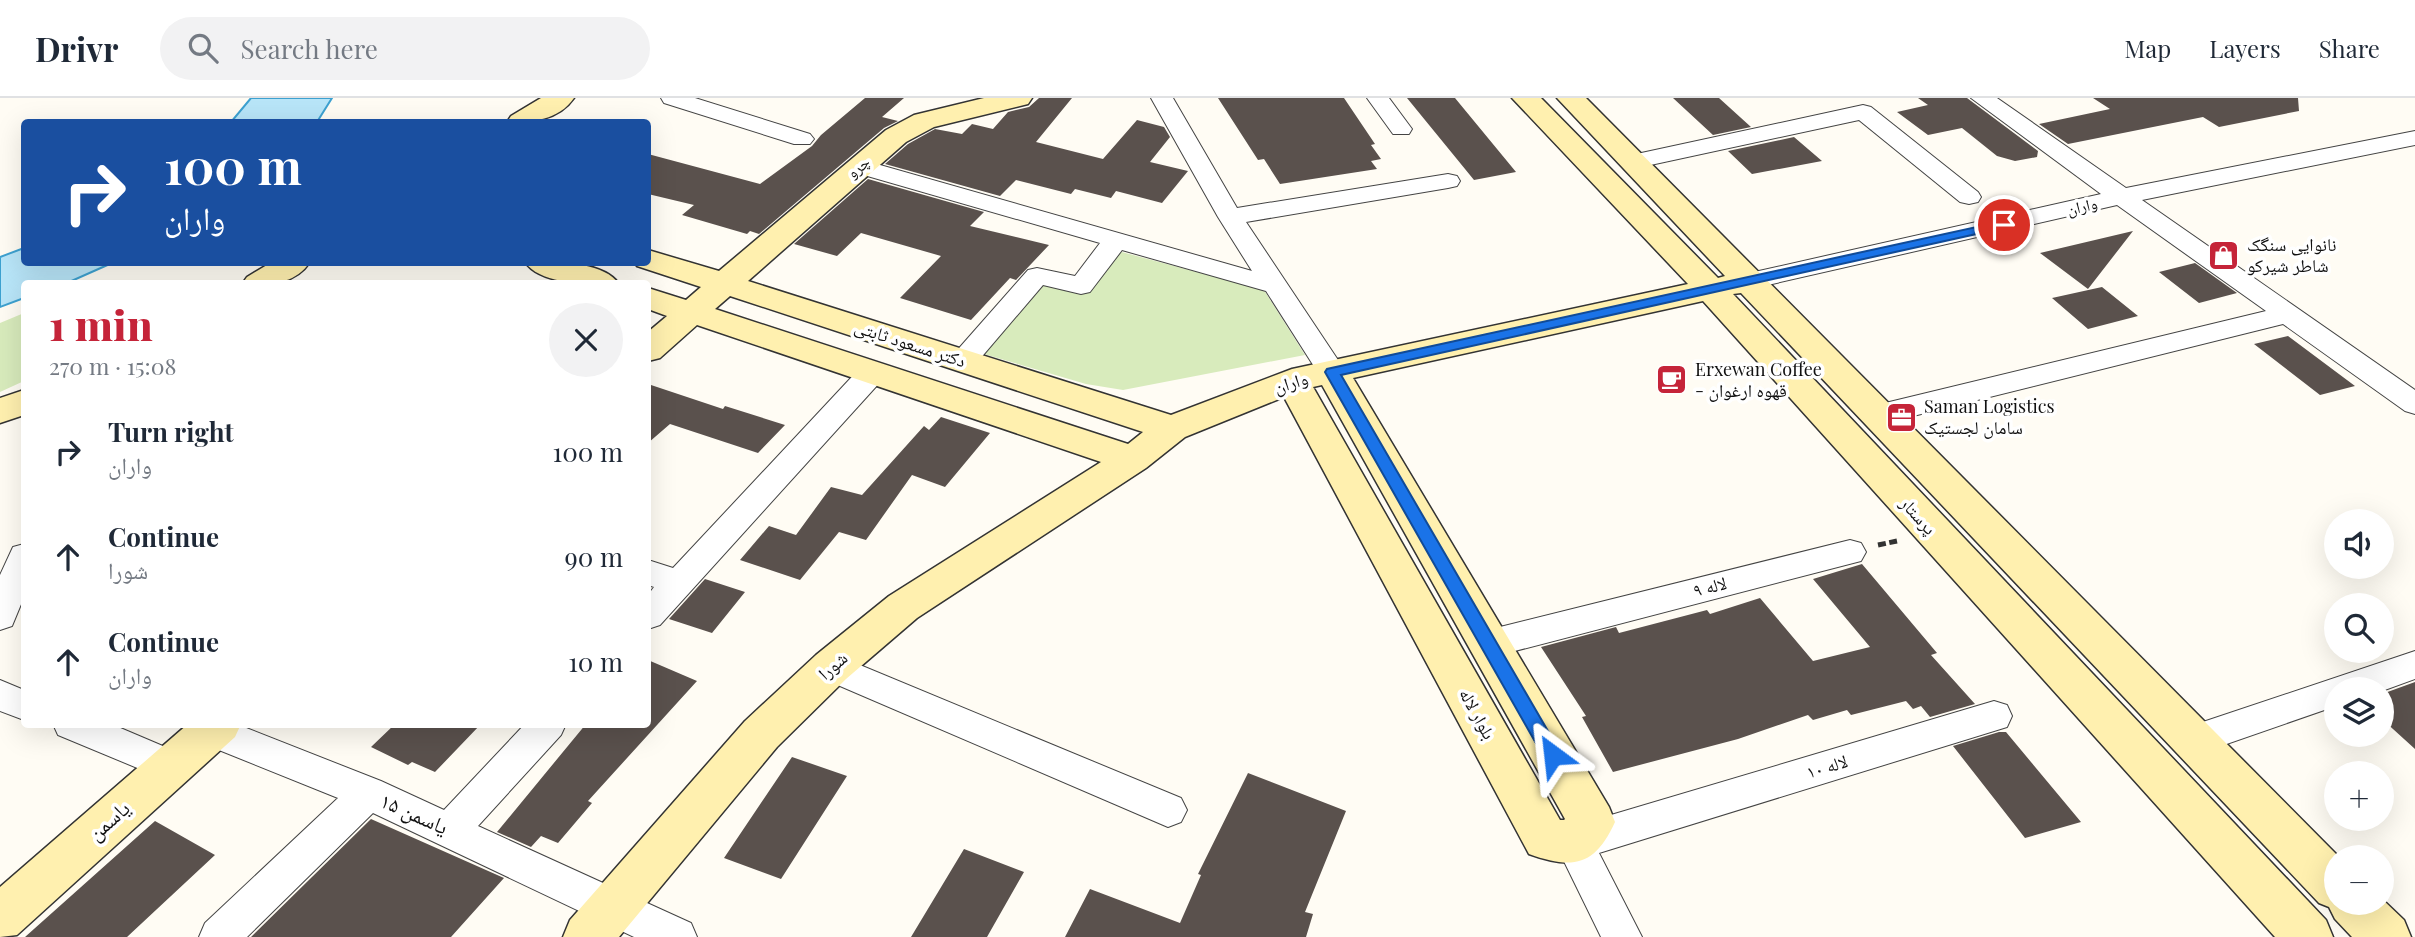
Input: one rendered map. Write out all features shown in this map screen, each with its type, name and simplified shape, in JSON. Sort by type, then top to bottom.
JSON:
[{"type":"street","points":[[527,119],[560,98]]},
{"type":"street","points":[[672,98],[802,139]]},
{"type":"street","name":"چرو","points":[[691,313],[726,285],[858,166],[896,136],[924,121],[1018,98]]},
{"type":"street","points":[[1162,98],[1230,217],[1332,372],[1591,822],[1574,843],[1622,937]]},
{"type":"street","points":[[1378,98],[1401,129]]},
{"type":"street","name":"پرستار","points":[[1526,98],[1709,288],[2308,937]]},
{"type":"street","points":[[1571,98],[2324,875]]},
{"type":"street","points":[[1982,98],[2415,404]]},
{"type":"street","points":[[1632,162],[1863,112],[1969,197]]},
{"type":"street","name":"واران","points":[[1750,281],[2124,196],[2415,138]]},
{"type":"street","points":[[858,166],[1273,285]]},
{"type":"street","points":[[1230,217],[1448,181]]},
{"type":"street","points":[[963,361],[1037,276],[1081,286],[1116,240]]},
{"type":"street","name":"دکتر مسعود ثابتی","points":[[651,260],[1172,428]]},
{"type":"street","points":[[265,280],[288,266]]},
{"type":"street","points":[[549,266],[580,280]]},
{"type":"street","points":[[1709,288],[1750,281]]},
{"type":"street","name":"واران","points":[[1133,459],[1172,428],[1292,380],[1709,288]]},
{"type":"street","points":[[651,299],[1133,459]]},
{"type":"street","points":[[651,347],[691,313]]},
{"type":"street","points":[[1877,415],[2290,314]]},
{"type":"street","points":[[651,613],[872,373]]},
{"type":"street","name":"بلوار لاله","points":[[1292,380],[1546,839],[1574,843]]},
{"type":"street","points":[[0,411],[21,403]]},
{"type":"street","name":"شورا","points":[[600,922],[761,734],[831,667],[903,607],[1133,459]]},
{"type":"street","name":"لاله ۹","points":[[1488,644],[1850,552]]},
{"type":"street","points":[[0,617],[21,564]]},
{"type":"street","points":[[651,573],[678,583]]},
{"type":"street","points":[[2380,677],[2415,665]]},
{"type":"street","points":[[831,667],[1168,810]]},
{"type":"street","points":[[2192,741],[2324,695]]},
{"type":"street","name":"لاله ۱۰","points":[[1574,843],[1994,716]]},
{"type":"street","points":[[81,728],[171,766]]},
{"type":"street","name":"یاسمن ۱۵","points":[[215,728],[450,830],[600,922],[677,937]]},
{"type":"street","name":"یاسمن","points":[[0,919],[215,728]]},
{"type":"street","points":[[450,830],[544,728]]},
{"type":"street","points":[[219,937],[368,793]]},
{"type":"street","points":[[2365,915],[2386,937]]},
{"type":"path","points":[[1850,552],[1933,533]]},
{"type":"green space","points":[[1118,251],[1264,290],[1305,355],[1123,390],[1086,384],[984,354],[1042,284],[1089,293]]},
{"type":"green space","points":[[21,314],[21,382],[0,392],[0,323]]},
{"type":"water","points":[[251,98],[332,98],[319,119],[234,119]]},
{"type":"water","points":[[21,249],[21,266],[105,266],[74,280],[21,280],[21,299],[0,307],[0,257]]},
{"type":"building","points":[[865,98],[904,98],[882,117],[898,121],[884,128],[759,234],[750,231],[747,234],[682,215],[694,205],[651,195],[651,155],[760,184],[812,146],[821,135]]},
{"type":"building","points":[[1039,98],[1072,98],[1036,142],[1103,159],[1137,120],[1164,127],[1170,137],[1150,162],[1188,171],[1162,203],[1116,191],[1111,198],[1075,189],[1071,194],[1016,180],[1000,196],[885,164],[908,144],[935,129],[962,134],[972,124],[993,129],[1008,112],[1029,107]]},
{"type":"building","points":[[1218,98],[1344,98],[1375,144],[1371,145],[1381,159],[1371,161],[1377,169],[1280,184],[1264,159],[1258,160]]},
{"type":"building","points":[[1407,98],[1455,98],[1516,172],[1474,180]]},
{"type":"building","points":[[1673,98],[1719,98],[1751,127],[1713,135]]},
{"type":"building","points":[[1918,98],[1967,98],[2038,151],[2037,157],[2015,161],[1997,156],[1962,128],[1928,135],[1897,112],[1928,105]]},
{"type":"building","points":[[2093,98],[2298,98],[2299,111],[2219,127],[2203,117],[2068,144],[2039,124],[2110,109]]},
{"type":"building","points":[[1794,137],[1822,161],[1752,174],[1728,151]]},
{"type":"building","points":[[868,179],[984,212],[970,226],[1049,245],[1016,280],[1010,278],[971,320],[900,298],[941,256],[861,233],[837,256],[794,244]]},
{"type":"building","points":[[2133,231],[2088,289],[2040,253]]},
{"type":"building","points":[[2195,263],[2237,293],[2199,303],[2159,272]]},
{"type":"building","points":[[2102,287],[2138,316],[2088,329],[2052,298]]},
{"type":"building","points":[[2288,336],[2355,386],[2320,395],[2254,344]]},
{"type":"building","points":[[651,385],[723,409],[725,406],[785,425],[758,453],[670,424],[651,440]]},
{"type":"building","points":[[941,417],[990,433],[945,487],[912,475],[866,540],[839,532],[800,580],[740,560],[769,526],[796,535],[831,487],[862,495],[924,426],[929,430]]},
{"type":"building","points":[[1862,564],[1937,653],[1931,655],[1975,704],[1930,717],[1921,706],[1913,709],[1906,701],[1851,715],[1847,710],[1813,720],[1808,715],[1738,739],[1613,772],[1582,717],[1586,716],[1541,647],[1616,627],[1619,633],[1707,610],[1710,614],[1760,598],[1813,661],[1870,647],[1813,579]]},
{"type":"building","points":[[705,579],[745,592],[712,633],[669,619]]},
{"type":"building","points":[[651,661],[697,681],[588,801],[592,803],[558,843],[541,836],[531,847],[497,832],[583,728],[651,728]]},
{"type":"building","points":[[2415,682],[2415,749],[2394,730],[2394,690]]},
{"type":"building","points":[[391,728],[477,728],[435,772],[412,762],[408,765],[371,747]]},
{"type":"building","points":[[2006,732],[2081,822],[2025,838],[1953,746]]},
{"type":"building","points":[[792,757],[847,776],[781,879],[724,858]]},
{"type":"building","points":[[1248,773],[1346,811],[1305,912],[1313,914],[1306,937],[1065,937],[1090,889],[1180,923],[1201,875],[1198,874]]},
{"type":"building","points":[[371,819],[504,878],[451,937],[251,937]]},
{"type":"building","points":[[155,821],[215,855],[127,937],[25,937]]},
{"type":"building","points":[[964,849],[1024,872],[987,937],[911,937]]},
{"type":"place","name":"نانوایی سنگک شاطر شیرکو","points":[[2224,255]]},
{"type":"place","name":"Erxewan Coffee - قهوه ارغوان","points":[[1672,380]]},
{"type":"place","name":"Saman Logistics سامان لجستیک","points":[[1901,417]]},
{"type":"route","points":[[1553,755],[1332,372],[2004,225]]}]
